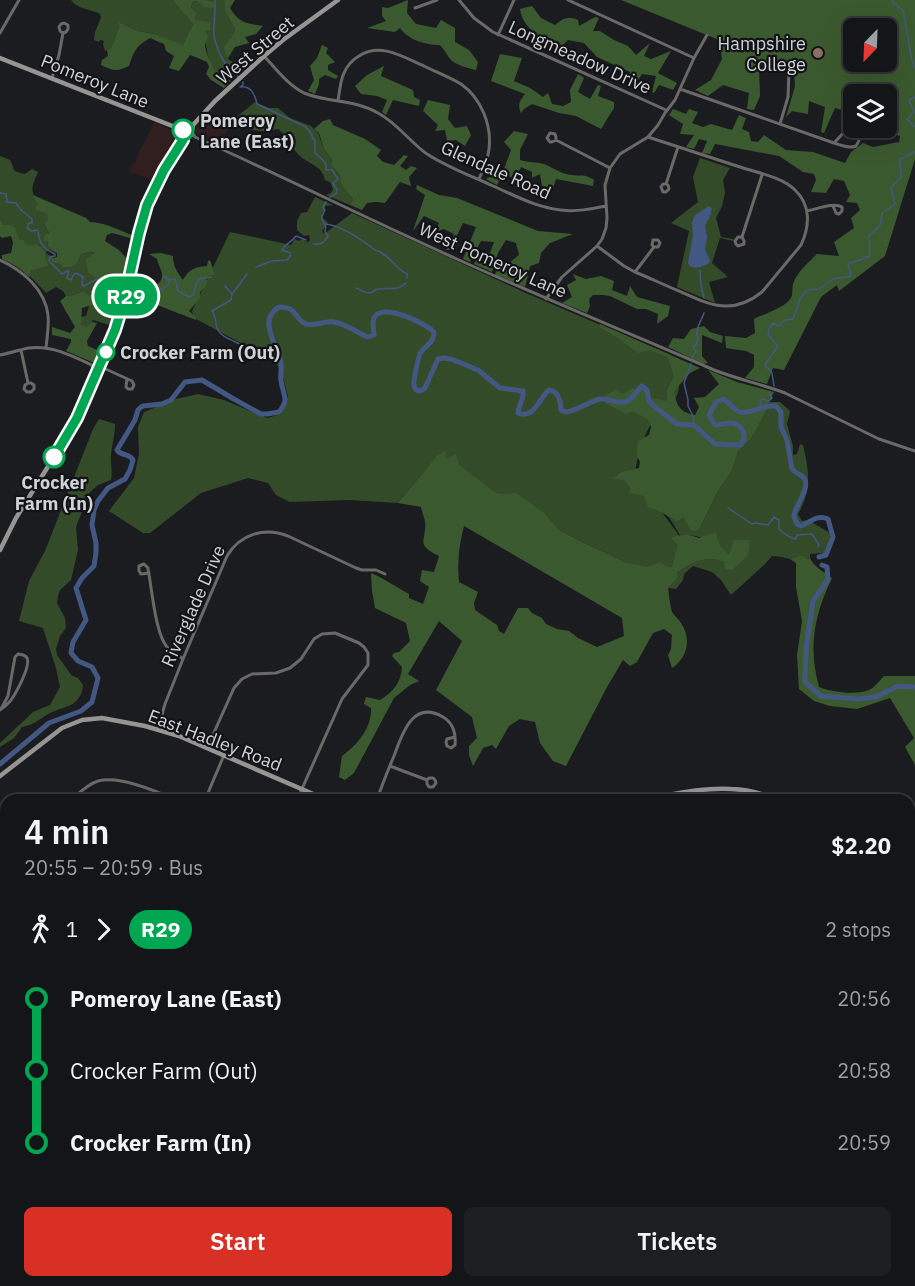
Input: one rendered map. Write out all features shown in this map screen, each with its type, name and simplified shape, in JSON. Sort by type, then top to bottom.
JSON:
[{"type":"street","points":[[0,33],[19,0]]},
{"type":"street","name":"West Street","points":[[186,134],[215,101],[264,56],[338,0]]},
{"type":"street","points":[[415,8],[437,0]]},
{"type":"street","name":"Longmeadow Drive","points":[[459,0],[476,20],[498,35],[666,110]]},
{"type":"street","points":[[498,35],[514,0]]},
{"type":"street","points":[[568,0],[694,58]]},
{"type":"street","points":[[52,78],[63,33]]},
{"type":"street","points":[[546,299],[562,277],[602,239],[606,228],[605,184],[610,168],[620,154],[648,137],[658,125],[666,110],[675,100],[707,34]]},
{"type":"street","points":[[338,100],[342,77],[348,66],[359,56],[372,51],[385,50],[397,54],[450,78],[471,92],[487,120],[489,149],[479,179]]},
{"type":"street","name":"Glendale Road","points":[[264,56],[298,90],[315,97],[338,100],[379,113],[427,154],[443,164],[549,208],[573,211],[606,206]]},
{"type":"street","name":"Pomeroy Lane","points":[[0,58],[186,134]]},
{"type":"street","points":[[780,124],[788,97],[789,70]]},
{"type":"street","points":[[680,89],[845,147],[854,147],[859,142],[859,133],[852,128],[847,129],[834,143]]},
{"type":"street","points":[[0,550],[16,518],[73,426],[115,330],[147,205],[164,170],[186,134]]},
{"type":"street","name":"West Pomeroy Lane","points":[[186,134],[546,299],[714,370],[784,393],[879,439],[915,451]]},
{"type":"street","points":[[597,246],[635,272],[712,305],[728,307],[744,303],[762,292],[801,244],[807,228],[807,211],[802,198],[793,188],[782,181],[648,137]]},
{"type":"street","points":[[556,140],[610,168]]},
{"type":"street","points":[[666,184],[678,147]]},
{"type":"street","points":[[742,237],[762,174]]},
{"type":"street","points":[[807,211],[833,206]]},
{"type":"street","points":[[635,272],[654,247]]},
{"type":"street","points":[[0,260],[26,277],[43,297],[48,318],[46,348]]},
{"type":"street","points":[[0,354],[46,348],[63,352],[128,379]]},
{"type":"street","points":[[21,350],[28,382]]},
{"type":"street","name":"Riverglade Drive","points":[[158,729],[165,704],[183,659],[227,556],[237,543],[248,536],[263,532],[279,533],[354,568],[374,570],[385,574]]},
{"type":"street","points":[[149,573],[159,630],[167,647],[183,659]]},
{"type":"street","points":[[207,748],[238,682],[252,674],[273,674],[290,668],[301,659],[314,639],[322,634],[335,633],[359,643],[366,650],[369,661],[365,670],[342,699],[300,794]]},
{"type":"street","points":[[18,654],[24,655],[28,661],[23,677],[11,700],[0,709],[8,694],[15,657],[18,654]]},
{"type":"street","points":[[379,794],[405,728],[419,714],[431,712],[444,718],[452,726],[455,737]]},
{"type":"street","name":"East Hadley Road","points":[[0,776],[54,733],[76,722],[105,718],[158,729],[313,794]]},
{"type":"street","points":[[208,794],[224,755]]},
{"type":"street","points":[[390,766],[427,780]]},
{"type":"street","points":[[78,794],[93,783],[105,780],[139,785],[161,794]]},
{"type":"street","points":[[680,794],[731,789],[748,790],[761,794]]},
{"type":"shaded area","points":[[209,114],[228,130],[217,144],[193,132]]},
{"type":"shaded area","points":[[154,122],[181,134],[152,180],[129,171],[133,163],[135,164]]},
{"type":"green space","points":[[71,0],[172,0],[193,24],[183,46],[119,22],[111,48],[105,51],[104,41],[94,40],[101,18],[100,14],[80,7]]},
{"type":"green space","points":[[172,0],[207,0],[214,2],[214,8],[204,7],[197,1],[193,1],[191,8],[196,13],[195,19],[210,23],[210,30],[205,31],[208,37],[205,45],[216,71],[221,77],[230,81],[224,88],[206,74],[209,67],[207,62],[190,55],[179,71],[169,68],[174,56],[166,51],[164,44],[150,38],[136,49],[129,66],[115,70],[101,65],[102,60],[108,56],[107,50],[111,48],[119,22],[138,31],[155,34],[183,45],[193,24]]},
{"type":"green space","points":[[207,0],[225,0],[225,11],[235,29],[226,57],[235,64],[239,71],[230,81],[221,77],[211,64],[202,22],[195,19],[191,8],[193,1],[214,2]]},
{"type":"green space","points":[[225,0],[235,0],[230,8],[240,20],[263,26],[256,34],[245,37],[249,43],[235,47],[228,58],[224,47],[235,29],[225,11]]},
{"type":"green space","points":[[408,0],[407,13],[416,24],[436,28],[441,20],[455,28],[455,42],[469,50],[478,62],[476,70],[452,61],[440,45],[418,41],[408,36],[400,28],[395,32],[367,28],[386,21],[382,16],[382,7],[388,8]]},
{"type":"green space","points":[[621,0],[915,0],[915,159],[885,256],[839,291],[837,285],[821,297],[784,370],[773,368],[767,384],[745,378],[754,367],[754,355],[746,351],[726,348],[725,336],[746,338],[755,333],[754,319],[788,301],[792,296],[793,284],[797,275],[817,254],[839,256],[834,242],[854,228],[851,218],[860,210],[857,203],[846,202],[850,195],[844,181],[834,179],[826,193],[811,192],[816,180],[814,174],[803,172],[779,156],[715,144],[710,154],[702,153],[707,141],[699,139],[694,149],[686,147],[694,135],[680,134],[683,124],[669,115],[673,109],[686,114],[689,109],[698,112],[692,123],[703,127],[711,124],[732,130],[739,115],[746,118],[742,129],[749,132],[751,141],[758,142],[764,135],[786,150],[813,152],[845,163],[851,152],[863,143],[873,147],[899,142],[897,84],[843,84],[843,110],[835,108],[824,133],[821,132],[825,107],[809,101],[808,114],[792,111],[786,117],[795,86],[794,71],[772,61],[759,67],[760,96],[754,110],[747,109],[749,93],[723,85],[708,96],[695,90],[711,80],[722,59],[719,40]]},
{"type":"green space","points":[[532,6],[541,18],[555,25],[569,18],[578,20],[579,26],[595,17],[599,18],[593,31],[600,31],[628,46],[636,55],[650,43],[644,56],[651,59],[671,51],[658,73],[677,83],[673,90],[659,85],[654,93],[652,92],[656,76],[642,74],[634,87],[630,72],[597,57],[584,43],[568,40],[560,48],[547,40],[543,50],[538,47],[540,37],[527,25],[521,14],[520,9]]},
{"type":"green space","points":[[322,45],[328,48],[326,53],[335,62],[328,65],[328,70],[338,76],[336,79],[325,75],[319,79],[315,94],[308,91],[314,80],[310,66],[317,58]]},
{"type":"green space","points":[[500,54],[522,58],[514,81],[543,97],[548,93],[552,104],[563,106],[571,102],[570,90],[578,74],[584,78],[578,92],[590,99],[598,85],[601,86],[598,96],[614,102],[614,108],[601,129],[576,116],[532,104],[521,113],[519,107],[525,94],[491,81]]},
{"type":"green space","points":[[384,66],[381,76],[413,90],[414,97],[420,100],[419,106],[393,100],[386,115],[382,112],[387,100],[361,94],[355,86],[367,75]]},
{"type":"green space","points":[[428,100],[450,105],[448,119],[455,128],[467,126],[471,135],[465,146],[456,140],[447,141],[445,130],[435,131],[438,125],[423,111]]},
{"type":"green space","points":[[255,102],[269,108],[278,108],[290,118],[311,126],[318,133],[324,149],[332,160],[332,166],[340,176],[342,186],[353,199],[350,205],[326,195],[333,189],[330,182],[325,180],[317,167],[297,153],[278,129],[254,130],[242,127],[233,120]]},
{"type":"green space","points":[[330,119],[333,125],[365,139],[381,150],[377,156],[383,162],[394,165],[404,155],[408,156],[400,166],[406,170],[411,166],[417,168],[409,177],[411,186],[400,182],[385,203],[367,203],[362,210],[350,205],[353,199],[342,186],[340,176],[332,166],[332,160],[324,149],[319,133],[314,129],[323,121]]},
{"type":"green space","points":[[514,131],[528,134],[520,150],[520,160],[544,164],[567,174],[587,177],[594,180],[593,186],[556,179],[553,188],[542,186],[540,174],[532,178],[532,172],[521,167],[515,179],[503,174],[497,185],[486,179],[504,169],[511,150],[504,142]]},
{"type":"green space","points":[[0,156],[10,160],[17,172],[25,174],[32,169],[38,172],[32,190],[49,220],[44,223],[49,233],[44,241],[48,240],[47,245],[51,250],[46,252],[37,244],[38,249],[58,260],[78,262],[81,254],[88,252],[96,254],[88,267],[89,274],[124,288],[122,294],[119,294],[110,325],[93,320],[83,344],[68,352],[81,317],[86,316],[92,296],[88,296],[83,291],[66,296],[56,287],[46,293],[33,279],[10,262],[19,239],[0,218]]},
{"type":"green space","points":[[700,158],[730,168],[723,180],[725,193],[716,218],[721,237],[733,239],[733,241],[720,238],[712,263],[728,277],[709,282],[715,303],[677,287],[689,231],[671,223],[698,202],[693,177]]},
{"type":"green space","points":[[417,185],[439,195],[457,198],[538,231],[573,234],[550,243],[541,253],[539,263],[530,266],[525,287],[495,275],[498,262],[510,262],[519,255],[516,243],[506,240],[498,253],[492,272],[474,264],[479,254],[490,253],[494,242],[481,241],[470,262],[463,259],[476,227],[463,223],[450,250],[446,250],[454,234],[444,229],[435,232],[439,223],[424,216],[413,231],[425,195],[416,189]]},
{"type":"green space","points":[[33,195],[86,218],[90,222],[107,225],[134,236],[134,239],[112,233],[107,235],[105,241],[119,250],[129,261],[124,288],[116,287],[89,274],[85,260],[95,253],[81,254],[78,262],[71,267],[53,263],[51,259],[57,257],[57,253],[47,245],[48,241],[43,241],[45,235],[49,233],[44,223],[48,220],[47,214],[36,210],[38,204]]},
{"type":"green space","points":[[315,197],[333,205],[325,206],[323,218],[328,223],[322,231],[324,234],[352,213],[528,294],[671,355],[679,380],[678,392],[672,403],[649,428],[641,448],[635,476],[678,534],[684,547],[669,574],[625,562],[578,540],[433,461],[398,503],[349,500],[290,502],[276,495],[268,483],[248,478],[201,493],[150,533],[143,533],[109,511],[134,478],[139,454],[138,427],[144,412],[176,399],[198,394],[224,400],[267,418],[281,414],[288,396],[271,350],[252,349],[194,318],[192,311],[230,232],[291,245],[295,239],[310,241],[309,235],[304,236],[297,230],[297,221],[301,213],[307,212]]},
{"type":"green space","points":[[0,218],[4,225],[11,225],[14,228],[19,239],[28,246],[37,244],[46,252],[48,266],[31,270],[29,277],[20,268],[2,259],[2,255],[11,253],[13,243],[11,236],[2,238],[0,236]]},
{"type":"green space","points":[[161,253],[173,256],[176,269],[183,280],[193,269],[207,266],[210,260],[215,275],[210,275],[206,279],[208,281],[200,292],[200,298],[189,311],[196,317],[196,320],[131,295],[138,275],[147,276],[146,280],[150,283],[158,284],[161,281],[162,275],[157,259],[149,254]]},
{"type":"green space","points":[[573,274],[586,279],[601,276],[614,281],[612,290],[627,296],[630,286],[637,297],[670,306],[668,316],[657,324],[658,314],[646,309],[637,309],[603,295],[593,295],[589,299],[590,306],[587,313],[562,303],[572,297],[567,285],[576,280]]},
{"type":"green space","points":[[83,291],[92,296],[122,294],[119,300],[82,308],[81,325],[86,327],[93,322],[97,323],[87,341],[88,346],[97,350],[101,344],[105,345],[97,364],[66,351],[71,339],[52,335],[52,327],[70,333],[75,327],[60,301],[66,296]]},
{"type":"green space","points":[[600,324],[700,368],[690,373],[674,391],[678,404],[685,412],[695,415],[699,407],[694,398],[705,397],[719,384],[708,370],[737,382],[774,392],[751,439],[738,452],[732,471],[718,491],[699,530],[692,531],[683,518],[677,522],[648,507],[644,496],[630,493],[630,487],[624,480],[613,479],[621,472],[639,468],[638,441],[649,435],[651,427],[648,419],[632,411],[626,414],[605,403],[605,395],[617,390],[623,394],[631,389],[643,389],[651,398],[667,401],[667,390],[674,377],[668,357],[650,350],[638,353],[599,327]]},
{"type":"green space","points":[[704,326],[710,332],[723,336],[722,343],[702,335],[702,356],[708,363],[703,364],[668,347],[673,338],[684,339],[691,329]]},
{"type":"green space","points":[[769,402],[780,402],[790,411],[787,424],[793,455],[797,454],[800,444],[803,445],[808,480],[806,497],[798,514],[802,521],[808,520],[830,533],[826,555],[810,554],[808,559],[802,555],[790,559],[772,556],[731,595],[721,580],[712,572],[693,566],[684,574],[683,580],[676,589],[668,588],[677,579],[677,573],[688,566],[711,559],[724,562],[729,554],[706,540],[680,535],[669,517],[677,522],[683,518],[688,526],[699,530],[718,491],[732,471],[738,452],[751,439]]},
{"type":"green space","points":[[99,419],[115,424],[111,480],[98,485],[89,493],[76,527],[78,550],[71,580],[60,590],[57,603],[65,618],[66,628],[60,636],[56,649],[57,655],[72,676],[78,678],[83,685],[82,693],[70,705],[48,714],[33,724],[22,727],[14,738],[0,747],[0,743],[33,712],[50,705],[60,687],[43,628],[19,621],[29,581],[45,551]]},
{"type":"green space","points":[[446,450],[446,459],[456,454],[459,465],[496,493],[516,493],[543,512],[558,529],[625,562],[647,567],[661,562],[665,566],[672,567],[678,546],[671,537],[687,534],[699,538],[716,532],[720,546],[729,554],[734,540],[749,540],[748,554],[732,570],[725,569],[724,562],[711,559],[694,563],[677,573],[677,579],[668,588],[672,612],[680,622],[686,636],[684,654],[672,668],[668,655],[672,635],[664,629],[653,633],[637,662],[630,666],[623,660],[566,766],[553,761],[540,743],[535,722],[520,719],[509,726],[496,749],[492,745],[483,748],[473,766],[469,746],[477,738],[472,717],[436,690],[462,641],[439,621],[408,674],[419,681],[394,698],[354,773],[345,780],[339,777],[342,756],[358,741],[371,715],[371,708],[364,704],[366,697],[380,700],[389,694],[400,678],[402,667],[392,656],[410,641],[406,623],[375,608],[371,573],[409,594],[409,598],[423,604],[429,587],[420,581],[422,570],[434,572],[439,556],[424,545],[425,521],[421,507],[398,503],[436,457]],"holes":[[[464,526],[622,618],[624,636],[597,647],[569,631],[546,624],[542,618],[528,608],[518,608],[504,634],[499,631],[497,625],[475,610],[474,603],[478,592],[459,582],[459,554]]]},
{"type":"green space","points":[[802,555],[810,558],[817,567],[832,578],[821,605],[815,631],[814,658],[819,687],[852,693],[871,689],[884,676],[915,676],[915,765],[905,747],[914,738],[890,698],[857,709],[830,706],[814,701],[799,689],[797,655],[802,621],[796,587],[796,563],[790,559]]},
{"type":"water","points":[[709,206],[712,209],[705,226],[707,237],[705,249],[710,261],[708,264],[694,268],[688,263],[693,235],[692,223],[695,215]]},
{"type":"waterway","points":[[215,0],[215,42],[225,63],[235,70],[238,77]]},
{"type":"waterway","points":[[893,0],[893,3],[903,10],[915,68]]},
{"type":"waterway","points":[[243,82],[240,87],[247,87],[252,91],[257,104],[306,127],[315,140],[315,153],[325,162],[326,170],[332,170],[338,179],[333,183],[337,190],[336,194],[330,197]]},
{"type":"waterway","points":[[915,97],[909,100],[914,112],[907,119],[915,127]]},
{"type":"waterway","points":[[774,386],[772,373],[765,365],[778,346],[768,335],[769,329],[773,323],[779,326],[785,320],[793,319],[800,299],[807,290],[819,289],[833,279],[851,276],[848,264],[870,256],[869,236],[880,225],[882,213],[895,204],[891,187],[901,178],[900,159],[915,152]]},
{"type":"waterway","points":[[0,193],[6,194],[7,202],[16,203],[32,219],[32,223],[29,223],[27,227],[31,231],[38,230],[43,245],[55,254],[50,257],[49,261],[62,274],[69,271],[67,278],[71,280],[76,273],[83,277],[82,285],[84,286],[97,279],[125,290]]},
{"type":"waterway","points":[[313,244],[322,243],[328,236],[322,220],[325,210],[323,207],[326,202]]},
{"type":"waterway","points":[[325,224],[344,230],[384,254],[407,274],[407,278]]},
{"type":"waterway","points":[[256,267],[272,261],[287,260],[291,255],[282,250],[285,246],[296,236],[306,240]]},
{"type":"waterway","points":[[700,270],[704,298]]},
{"type":"waterway","points":[[232,294],[247,274]]},
{"type":"waterway","points":[[163,276],[170,280]]},
{"type":"waterway","points":[[129,288],[142,285],[163,289],[170,280],[175,279],[178,291],[189,297],[193,295],[199,279],[211,277]]},
{"type":"waterway","points":[[356,288],[369,293],[378,289],[393,289],[406,283]]},
{"type":"waterway","points":[[225,286],[232,294],[231,300],[212,311],[220,333],[252,352],[269,347],[274,343]]},
{"type":"waterway","points":[[0,764],[49,723],[81,711],[92,702],[98,678],[92,667],[78,661],[71,653],[73,642],[86,620],[76,588],[94,566],[96,543],[92,525],[98,501],[108,488],[125,479],[130,470],[133,460],[117,450],[135,420],[138,410],[143,406],[162,404],[171,400],[185,382],[202,380],[261,414],[279,412],[285,400],[281,362],[269,325],[269,319],[279,307],[290,309],[306,324],[334,322],[368,337],[374,335],[374,318],[380,313],[388,312],[405,316],[434,332],[434,336],[419,357],[414,383],[416,390],[420,391],[425,388],[438,359],[451,359],[478,370],[500,388],[523,391],[518,413],[524,414],[532,411],[549,390],[557,394],[561,410],[565,412],[601,399],[625,402],[631,399],[642,386],[647,390],[649,401],[677,424],[694,425],[715,444],[740,445],[744,435],[739,426],[731,423],[715,425],[709,415],[716,402],[724,399],[736,410],[744,413],[776,406],[781,412],[781,427],[787,440],[792,469],[806,482],[794,515],[797,524],[801,526],[821,517],[828,519],[833,537],[826,555],[819,557]]},
{"type":"waterway","points":[[693,359],[696,352],[693,346],[696,345],[698,339],[697,329],[704,313]]},
{"type":"waterway","points":[[691,364],[684,383],[694,425]]},
{"type":"waterway","points":[[761,407],[762,399],[769,401],[772,398],[769,392]]},
{"type":"waterway","points":[[728,508],[752,524],[768,525],[774,517],[779,520],[779,529],[784,534],[794,539],[797,535],[812,534],[818,547]]},
{"type":"waterway","points":[[822,565],[827,567],[828,580],[813,601],[806,649],[805,682],[821,696],[858,699],[876,697],[898,686],[915,687]]},
{"type":"bus line","name":"R29","points":[[54,457],[77,418],[115,330],[147,205],[173,153],[183,140],[183,130]]},
{"type":"place","name":"Hampshire College","points":[[818,53]]},
{"type":"place","name":"Pomeroy Lane (East)","points":[[183,130]]},
{"type":"place","name":"Crocker Farm (Out)","points":[[106,352]]},
{"type":"place","name":"Crocker Farm (In)","points":[[54,457]]}]
